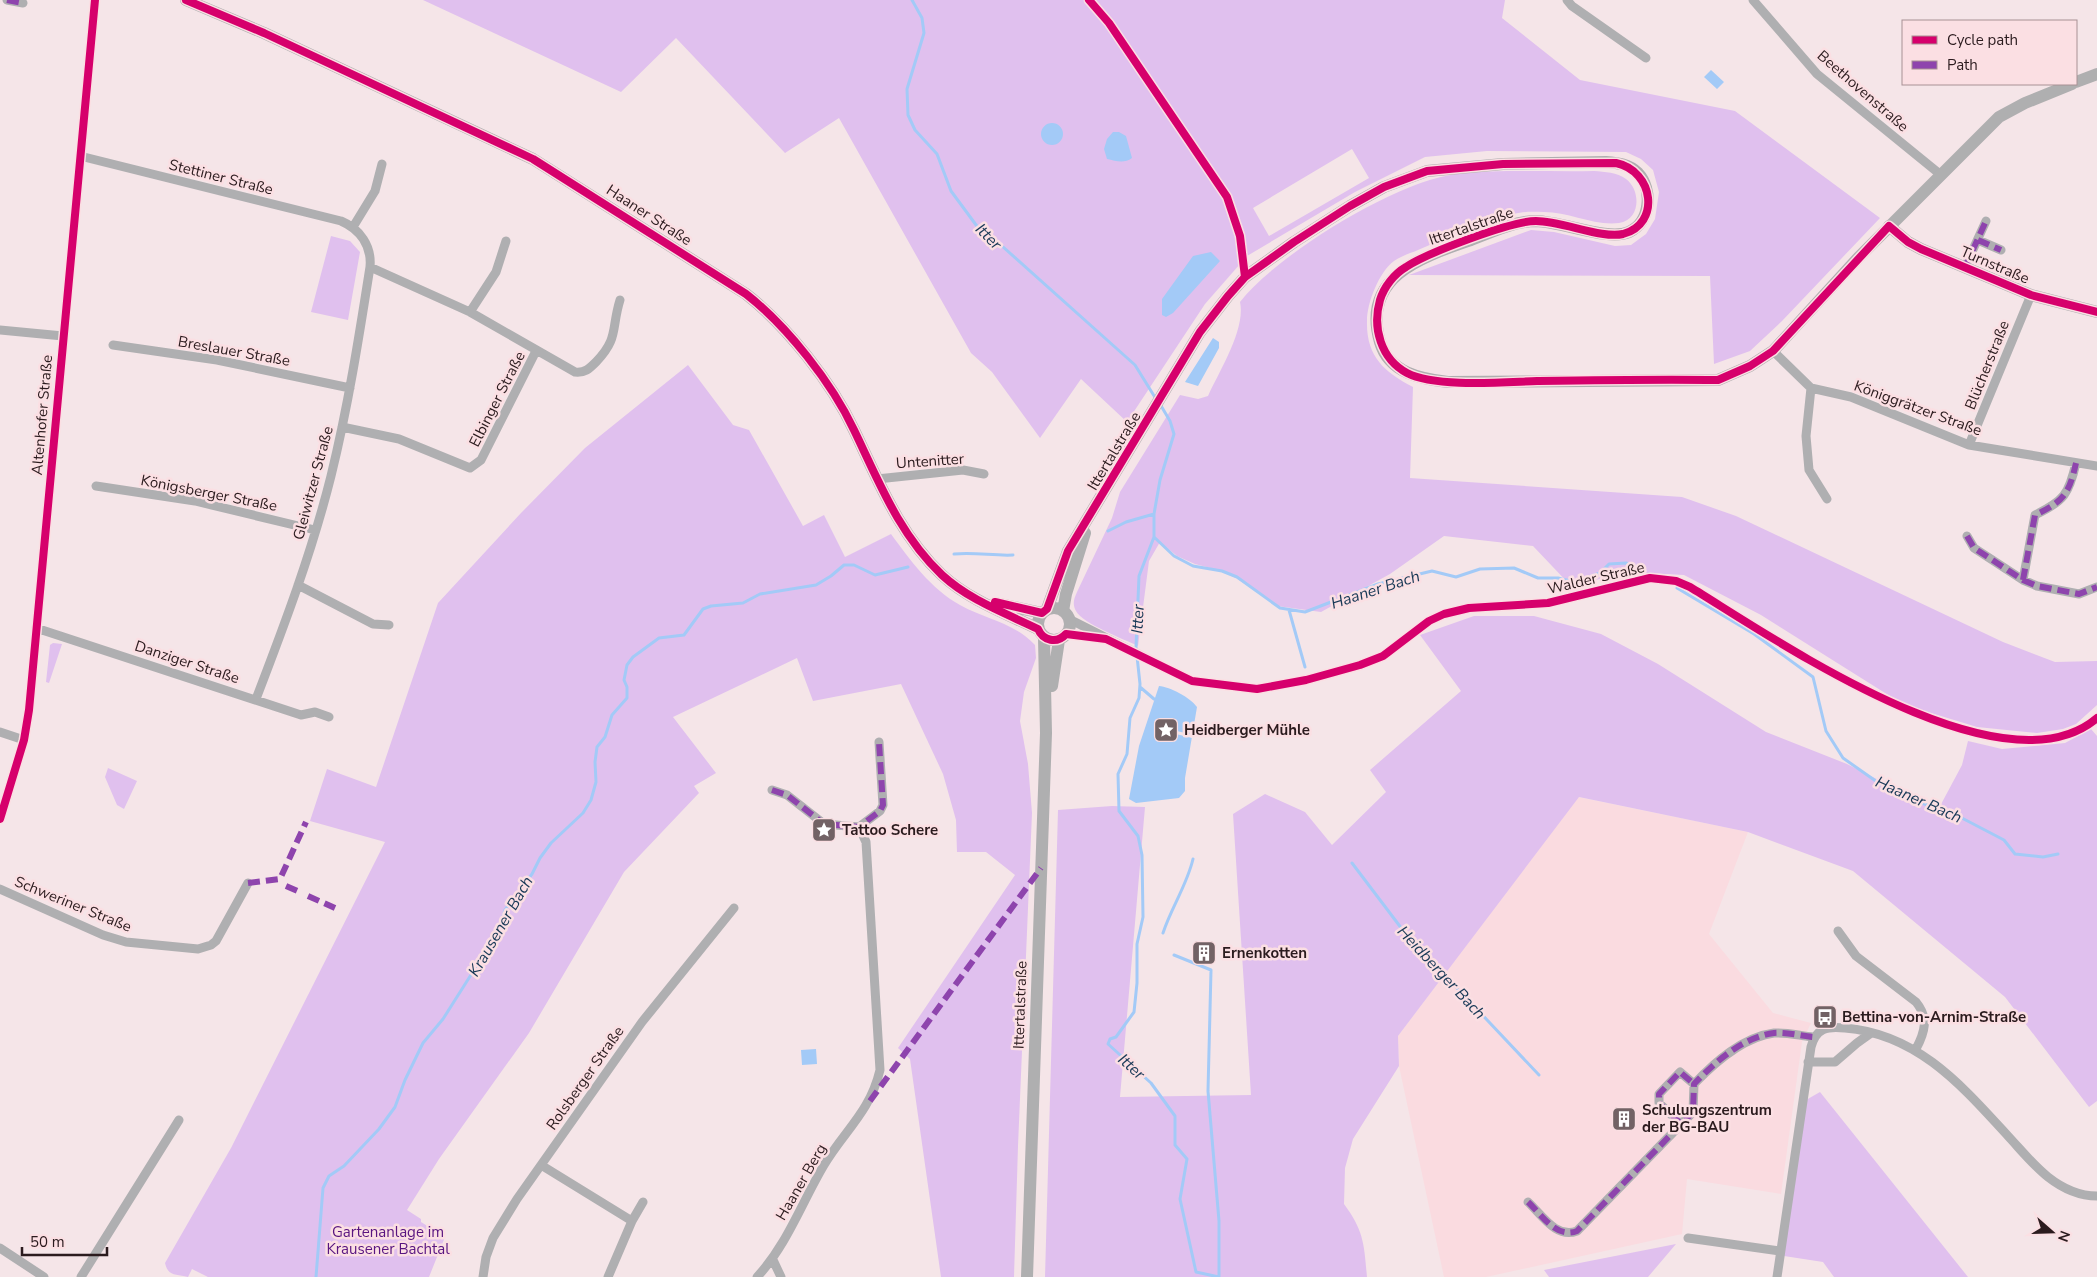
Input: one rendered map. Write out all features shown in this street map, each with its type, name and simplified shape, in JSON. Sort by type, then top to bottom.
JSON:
[{"type":"main road","name":"Haaner Straße","points":[[186,0],[264,33],[533,159],[746,294],[773,318],[819,372],[837,397],[897,521],[911,540],[944,576],[974,598],[1041,633]]},
{"type":"main road","points":[[2077,82],[2097,74]]},
{"type":"main road","name":"Ittertalstraße","points":[[1027,1277],[1046,733],[1041,633],[1038,620],[1045,611],[1068,551],[1200,332],[1228,296],[1245,277],[1327,220],[1384,187],[1427,171],[1457,167],[1530,163],[1606,162],[1624,164],[1633,169],[1643,179],[1647,190],[1647,210],[1637,226],[1622,234],[1602,234],[1564,224],[1534,221],[1487,234],[1426,256],[1405,267],[1387,286],[1380,300],[1378,329],[1381,345],[1389,357],[1406,373],[1428,380],[1448,382],[1718,380],[1750,366],[1773,351],[1889,226],[1999,117],[2025,103],[2070,85]]},
{"type":"main road","name":"Turnstraße","points":[[1889,226],[1908,242],[2031,295],[2097,312]]},
{"type":"main road","name":"Ittertalstraße","points":[[1046,733],[1056,653],[1069,628],[1066,615],[1066,594],[1090,517]]},
{"type":"main road","name":"Haaner Straße","points":[[974,598],[1045,611]]},
{"type":"main road","points":[[1045,611],[1055,608],[1066,615]]},
{"type":"main road","points":[[1041,633],[1052,641],[1063,637]]},
{"type":"street","points":[[7,0],[23,3]]},
{"type":"street","name":"Altenhofer Straße","points":[[0,819],[24,740],[95,0]]},
{"type":"street","name":"Altenhofer Straße","points":[[94,10],[100,0]]},
{"type":"street","points":[[1567,0],[1572,6],[1646,58]]},
{"type":"street","name":"Beethovenstraße","points":[[1752,0],[1817,74],[1941,175]]},
{"type":"street","name":"Stettiner Straße","points":[[80,156],[341,221],[353,227]]},
{"type":"street","points":[[382,164],[375,191],[353,227],[367,245],[370,255],[370,267],[470,312],[575,372],[587,371],[612,342],[615,317],[620,300]]},
{"type":"street","points":[[1965,267],[1986,221]]},
{"type":"street","points":[[1978,240],[2002,250]]},
{"type":"street","points":[[470,312],[496,272],[506,241]]},
{"type":"street","name":"Gleiwitzer Straße","points":[[256,699],[298,585],[315,530],[342,427],[370,267]]},
{"type":"street","name":"Blücherstraße","points":[[1969,445],[2031,295]]},
{"type":"street","points":[[0,330],[63,336]]},
{"type":"street","name":"Breslauer Straße","points":[[113,345],[217,360],[350,388]]},
{"type":"street","name":"Elbinger Straße","points":[[342,427],[398,439],[470,468],[481,460],[536,351]]},
{"type":"street","points":[[1773,351],[1811,388],[1806,436],[1809,470],[1827,499]]},
{"type":"street","name":"Königgrätzer Straße","points":[[1811,388],[1851,397],[1969,445],[2097,466]]},
{"type":"street","points":[[2023,580],[2035,515],[2055,505],[2071,487],[2076,463]]},
{"type":"street","name":"Untenitter","points":[[877,479],[963,470],[984,474]]},
{"type":"street","name":"Königsberger Straße","points":[[96,486],[195,501],[315,530]]},
{"type":"street","points":[[1967,536],[1974,548],[2023,580],[2037,586],[2079,594],[2097,587]]},
{"type":"street","name":"Walder Straße","points":[[1106,639],[1192,682],[1232,688],[1276,687],[1360,665],[1383,656],[1429,622],[1444,614],[1469,608],[1548,603],[1650,578],[1676,581],[1690,587],[1848,683],[1945,724],[1990,736],[2023,740],[2068,734],[2097,718]]},
{"type":"street","points":[[298,585],[373,624],[389,625]]},
{"type":"street","points":[[1066,615],[1106,639]]},
{"type":"street","name":"Danziger Straße","points":[[36,628],[301,714],[315,712],[329,717]]},
{"type":"street","points":[[1063,637],[1106,639]]},
{"type":"street","points":[[0,732],[24,740]]},
{"type":"street","points":[[772,790],[787,795],[824,824],[858,827],[883,806],[879,742]]},
{"type":"street","name":"Haaner Berg","points":[[758,1277],[773,1260],[824,1164],[870,1101],[881,1062],[866,842],[858,827]]},
{"type":"street","name":"Schweriner Straße","points":[[0,889],[115,940],[137,944],[198,949],[211,945],[216,941],[248,883]]},
{"type":"street","name":"Rolsberger Straße","points":[[483,1277],[486,1257],[496,1232],[541,1165],[642,1022],[734,908]]},
{"type":"street","points":[[1838,931],[1856,956],[1916,1002],[1922,1009],[1926,1019],[1916,1049]]},
{"type":"street","points":[[1777,1277],[1808,1062],[1813,1038],[1820,1029],[1832,1027],[1854,1028],[1895,1038],[1916,1049],[1963,1086],[2049,1178],[2066,1189],[2087,1196],[2097,1196]]},
{"type":"street","points":[[1528,1202],[1558,1231],[1564,1234],[1577,1231],[1693,1112],[1694,1084],[1712,1065],[1755,1036],[1777,1033],[1813,1038]]},
{"type":"street","points":[[1808,1062],[1835,1062],[1872,1033]]},
{"type":"street","points":[[1681,1124],[1659,1104],[1659,1094],[1680,1072],[1694,1084]]},
{"type":"street","points":[[81,1277],[179,1120]]},
{"type":"street","points":[[541,1165],[632,1221]]},
{"type":"street","points":[[608,1277],[632,1221],[643,1202]]},
{"type":"street","points":[[1688,1238],[1780,1251]]},
{"type":"street","points":[[0,1248],[44,1277]]},
{"type":"street","points":[[773,1260],[782,1277]]},
{"type":"shaded area","points":[[1578,797],[1748,832],[1709,934],[1773,1013],[1811,1023],[1802,1042],[1781,1194],[1687,1179],[1682,1234],[1486,1277],[1444,1277],[1399,1066],[1398,1036]]},
{"type":"green space","points":[[423,0],[1505,0],[1502,18],[1580,80],[1735,111],[1880,218],[1782,321],[1750,351],[1714,364],[1710,276],[1409,275],[1531,230],[1554,232],[1615,246],[1631,245],[1646,234],[1655,219],[1659,192],[1653,170],[1641,159],[1626,152],[1487,151],[1425,157],[1355,192],[1247,256],[1205,304],[1127,422],[1081,379],[1040,438],[992,372],[971,353],[839,118],[785,153],[676,38],[621,92]],"holes":[[[1352,149],[1369,178],[1269,236],[1253,208]]]},
{"type":"green space","points":[[1594,171],[1619,175],[1631,184],[1636,197],[1636,204],[1635,211],[1626,221],[1600,223],[1563,214],[1518,213],[1454,235],[1400,258],[1383,272],[1369,306],[1368,333],[1373,353],[1379,362],[1393,375],[1413,387],[1410,478],[1682,497],[1736,516],[2003,642],[2055,662],[2097,661],[2097,705],[2076,724],[2063,729],[2037,733],[1977,727],[1918,709],[1893,698],[1761,615],[1684,575],[1628,572],[1571,586],[1533,546],[1444,536],[1390,574],[1321,612],[1277,606],[1236,578],[1177,556],[1160,542],[1149,561],[1138,646],[1095,626],[1080,616],[1074,606],[1075,597],[1112,518],[1120,492],[1180,395],[1198,399],[1208,396],[1225,363],[1235,337],[1241,313],[1240,302],[1257,283],[1309,242],[1340,223],[1403,190],[1432,179],[1457,174],[1490,172]]},
{"type":"green space","points":[[331,236],[350,241],[360,252],[348,320],[311,312]]},
{"type":"green space","name":"Gartenanlage im Krausener Bachtal","points":[[688,365],[733,425],[749,430],[803,526],[824,515],[845,557],[891,534],[930,582],[949,598],[970,610],[1009,626],[1027,637],[1035,645],[1036,658],[1024,692],[1020,721],[1028,764],[1032,813],[1014,1277],[941,1277],[910,1059],[898,1048],[1015,875],[986,852],[957,852],[956,820],[943,774],[901,684],[813,701],[797,658],[673,717],[716,773],[694,786],[699,793],[624,872],[529,1033],[439,1159],[407,1210],[421,1219],[421,1222],[445,1237],[429,1277],[208,1277],[192,1269],[188,1277],[171,1273],[168,1271],[165,1263],[231,1148],[385,842],[310,821],[327,769],[376,787],[438,603],[521,513],[585,448]]},
{"type":"green space","points":[[1474,616],[1534,616],[1601,634],[1658,664],[1766,732],[1847,764],[1916,799],[1939,808],[1962,765],[1968,741],[2002,749],[2065,743],[2091,729],[2097,736],[2097,1101],[2089,1107],[2005,997],[1853,871],[1748,832],[1579,797],[1398,1036],[1399,1066],[1353,1139],[1345,1168],[1344,1204],[1356,1222],[1362,1238],[1367,1277],[1045,1277],[1058,810],[1112,806],[1145,807],[1120,1097],[1251,1095],[1233,814],[1265,794],[1305,812],[1332,845],[1386,792],[1370,770],[1461,691],[1420,635]]},
{"type":"green space","points":[[53,643],[62,644],[49,683],[46,682],[50,645]]},
{"type":"green space","points":[[108,768],[137,781],[124,809],[117,805],[105,777]]},
{"type":"green space","points":[[1820,1092],[1968,1277],[1834,1277],[1823,1262],[1784,1256],[1806,1100]]},
{"type":"green space","points":[[1676,1244],[1648,1277],[1549,1277],[1544,1270]]},
{"type":"water","points":[[1711,70],[1724,82],[1717,89],[1704,77]]},
{"type":"water","points":[[1052,123],[1060,126],[1063,134],[1060,142],[1052,145],[1044,142],[1041,134],[1044,126]]},
{"type":"water","points":[[1113,132],[1119,132],[1126,136],[1132,158],[1129,160],[1117,161],[1107,159],[1104,149],[1107,139]]},
{"type":"water","points":[[1211,252],[1220,261],[1173,313],[1166,317],[1162,315],[1162,299],[1193,256]]},
{"type":"water","points":[[1213,338],[1219,342],[1219,348],[1198,386],[1185,382]]},
{"type":"water","points":[[1159,686],[1180,693],[1197,707],[1185,778],[1185,791],[1179,798],[1136,803],[1129,799],[1139,746]]},
{"type":"water","points":[[816,1049],[817,1064],[802,1065],[801,1050]]},
{"type":"pier","points":[[1168,723],[1173,730],[1193,735],[1192,738],[1172,733],[1164,736],[1160,729]]},
{"type":"waterway","name":"Itter","points":[[912,0],[922,18],[924,33],[907,89],[908,115],[915,130],[937,154],[951,191],[982,233],[1002,246],[1135,365],[1156,399]]},
{"type":"waterway","name":"Itter","points":[[1160,404],[1170,421],[1174,434],[1160,480],[1154,514],[1154,537],[1139,576],[1136,647],[1140,684],[1139,698],[1130,718],[1127,754],[1118,774],[1119,811],[1138,836],[1142,855],[1143,917],[1137,944],[1137,983],[1134,1012],[1116,1037],[1110,1039],[1108,1044],[1151,1083],[1175,1116],[1175,1145],[1187,1159],[1180,1199],[1196,1272],[1219,1277]]},
{"type":"waterway","name":"Krausener Bach","points":[[1108,531],[1126,522],[1154,514]]},
{"type":"waterway","name":"Haaner Bach","points":[[1154,537],[1174,556],[1193,566],[1222,571],[1237,577],[1280,608],[1305,612],[1378,584],[1432,571],[1456,577],[1480,569],[1514,568],[1538,578],[1558,578],[1575,582],[1600,573],[1609,564],[1626,563],[1637,567]]},
{"type":"waterway","name":"Krausener Bach","points":[[954,554],[1013,555]]},
{"type":"waterway","name":"Krausener Bach","points":[[316,1277],[323,1188],[329,1176],[344,1166],[379,1129],[395,1107],[405,1080],[423,1043],[443,1019],[498,932],[505,910],[532,874],[540,858],[551,843],[583,813],[591,800],[596,782],[595,762],[597,747],[605,737],[612,715],[627,698],[627,687],[624,680],[627,665],[633,657],[659,638],[684,635],[703,609],[711,606],[743,603],[760,594],[816,585],[844,565],[854,565],[875,575],[908,567]]},
{"type":"waterway","name":"Haaner Bach","points":[[1677,588],[1754,634],[1813,677],[1826,731],[1843,758],[1880,784],[1919,802],[1958,816],[2004,840],[2015,854],[2043,857],[2058,854]]},
{"type":"waterway","name":"Heidberger Bach","points":[[1289,610],[1305,667]]},
{"type":"waterway","points":[[1140,687],[1154,699]]},
{"type":"waterway","points":[[1163,933],[1187,878],[1193,859]]},
{"type":"waterway","name":"Heidberger Bach","points":[[1352,863],[1405,933],[1539,1075]]},
{"type":"waterway","points":[[1174,955],[1211,970],[1208,1091],[1219,1221],[1219,1276]]},
{"type":"marked path","points":[[7,0],[23,3]]},
{"type":"marked path","points":[[1965,267],[1986,221]]},
{"type":"marked path","points":[[1978,240],[2001,250]]},
{"type":"marked path","points":[[1967,536],[1974,548],[2023,580],[2035,515],[2059,501],[2064,495],[2071,482],[2076,463]]},
{"type":"marked path","points":[[2023,580],[2037,586],[2079,594],[2097,587]]},
{"type":"marked path","points":[[772,790],[787,795],[824,824],[859,827],[880,811],[883,805],[879,742]]},
{"type":"marked path","points":[[248,883],[280,879],[306,822]]},
{"type":"marked path","points":[[870,1101],[1041,868]]},
{"type":"marked path","points":[[286,886],[302,893]]},
{"type":"marked path","points":[[308,896],[335,908]]},
{"type":"marked path","points":[[1528,1202],[1556,1229],[1569,1233],[1577,1231],[1693,1112],[1694,1084],[1720,1059],[1741,1045],[1763,1035],[1779,1033],[1813,1037]]},
{"type":"marked path","points":[[1681,1124],[1659,1103],[1659,1094],[1680,1072],[1694,1084]]},
{"type":"cycle path","points":[[0,819],[24,740],[29,710],[95,0]]},
{"type":"cycle path","points":[[186,0],[264,33],[533,159],[746,294],[777,322],[807,356],[834,393],[891,507],[927,559],[942,575],[964,592],[1038,629],[1043,636],[1050,640],[1059,639],[1066,634],[1106,639],[1192,681],[1257,689],[1306,680],[1360,665],[1383,656],[1429,621],[1444,614],[1469,608],[1548,603],[1650,578],[1676,581],[1690,587],[1831,672],[1890,702],[1949,725],[2006,738],[2056,737],[2097,718]]},
{"type":"cycle path","points":[[1089,0],[1109,23],[1227,197],[1240,236],[1245,277]]},
{"type":"cycle path","points":[[995,602],[1042,613],[1047,609],[1068,551],[1200,332],[1245,277],[1294,242],[1350,206],[1384,187],[1427,171],[1503,164],[1616,163],[1629,168],[1645,186],[1648,209],[1643,220],[1635,228],[1623,234],[1604,234],[1536,221],[1508,226],[1450,246],[1417,261],[1397,273],[1384,290],[1380,300],[1377,321],[1378,332],[1385,351],[1391,360],[1407,373],[1420,378],[1470,383],[1718,380],[1750,366],[1773,351],[1889,226],[1908,242],[1921,249],[2031,295],[2097,312]]},
{"type":"place","name":"Heidberger Mühle","points":[[1166,730]]},
{"type":"place","name":"Tattoo Schere","points":[[824,830]]},
{"type":"place","name":"Ernenkotten","points":[[1204,953]]},
{"type":"place","name":"Bettina-von-Arnim-Straße","points":[[1825,1017]]},
{"type":"place","name":"Schulungszentrum der BG-BAU","points":[[1624,1119]]}]
